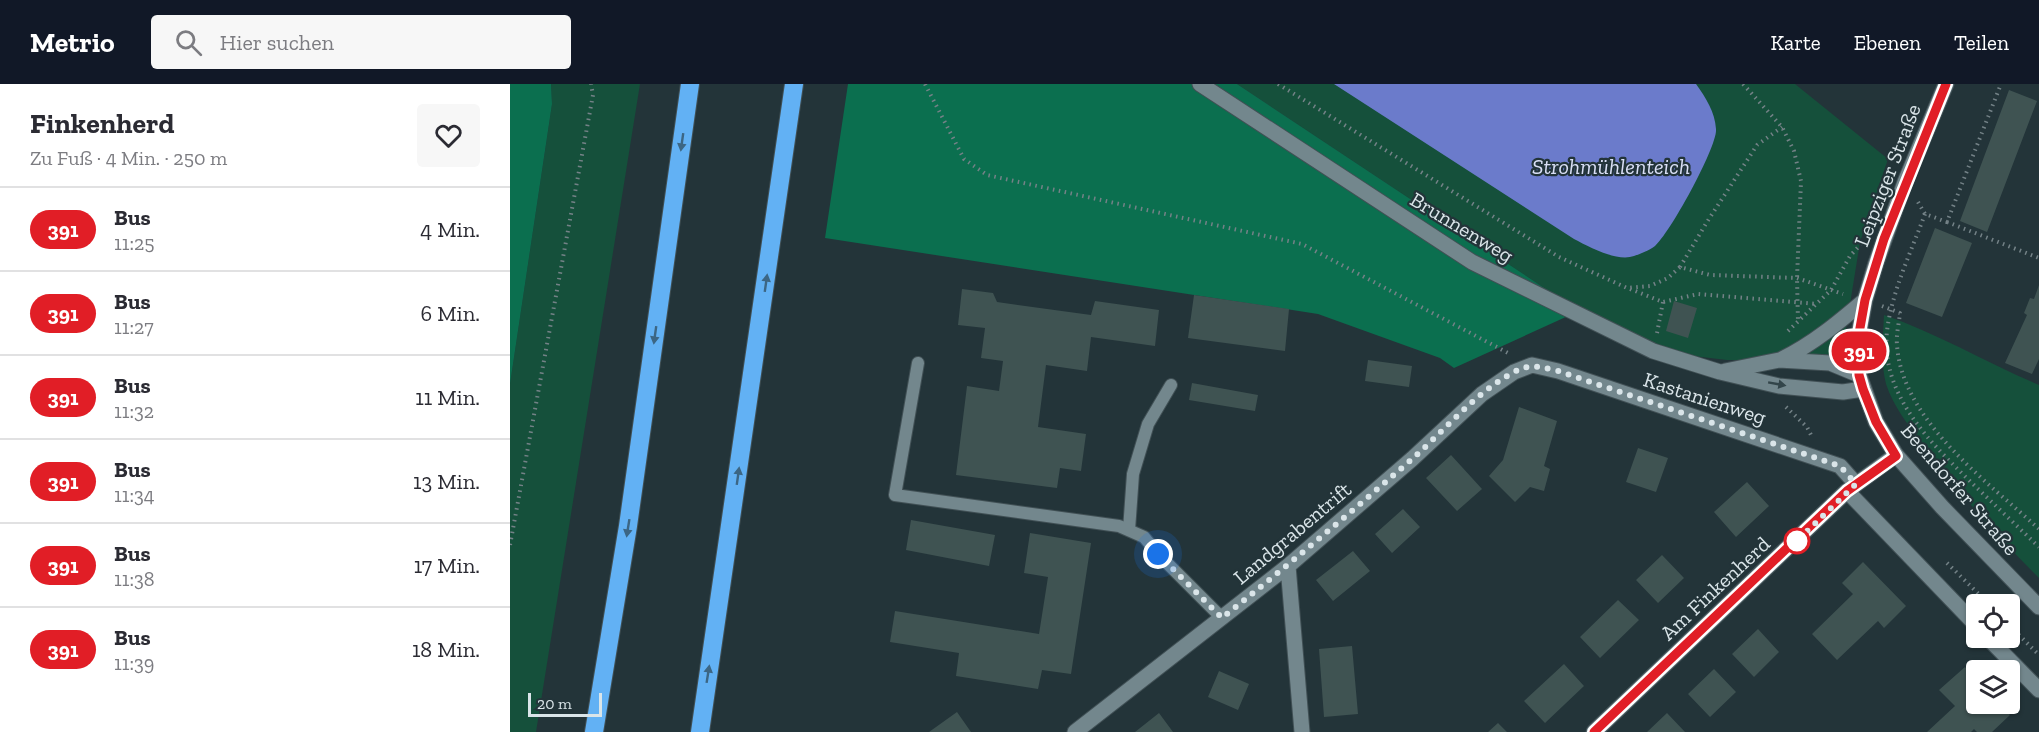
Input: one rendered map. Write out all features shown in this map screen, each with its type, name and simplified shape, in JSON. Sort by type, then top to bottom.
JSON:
[{"type":"highway","points":[[594,732],[628,526],[690,84]]},
{"type":"highway","points":[[699,732],[794,84]]},
{"type":"street","name":"Brunnenweg","points":[[1200,84],[1472,262],[1653,351],[1720,372],[1779,386],[1843,392],[1861,382],[1830,363],[1779,360],[1720,372]]},
{"type":"street","name":"Leipziger Straße","points":[[1861,382],[1858,339],[1865,300],[1884,239],[1946,84]]},
{"type":"street","points":[[1779,360],[1798,351],[1865,300]]},
{"type":"street","name":"Kastanienweg","points":[[1532,365],[1558,371],[1840,466],[1852,488],[1966,614]]},
{"type":"street","name":"Landgrabentrift","points":[[1075,732],[1288,566],[1412,459],[1482,394],[1514,372],[1532,365]]},
{"type":"street","name":"Beendorfer Straße","points":[[1861,382],[1876,422],[1896,456],[2039,607]]},
{"type":"street","name":"Am Finkenherd","points":[[1594,732],[1852,488],[1896,456]]},
{"type":"street","points":[[1288,566],[1302,732]]},
{"type":"street","points":[[1998,648],[2039,690]]},
{"type":"lane","points":[[918,363],[895,495],[1119,525],[1144,537],[1222,618]]},
{"type":"lane","points":[[1129,530],[1133,474],[1148,424],[1171,385]]},
{"type":"path","points":[[510,545],[593,95],[591,84]]},
{"type":"path","points":[[925,84],[964,159],[987,176],[1302,244],[1374,284],[1532,365]]},
{"type":"path","points":[[1278,84],[1559,257],[1627,288],[1664,302],[1698,294],[1817,304]]},
{"type":"path","points":[[1947,222],[2001,84]]},
{"type":"path","points":[[1746,85],[1782,127],[1794,151],[1801,181],[1797,278],[1798,323],[1832,290],[1850,256],[1863,242],[1884,239]]},
{"type":"path","points":[[1627,288],[1650,286],[1668,278],[1680,267],[1757,145],[1782,127]]},
{"type":"path","points":[[2039,258],[1925,214],[1891,309],[1886,348],[1899,396],[1922,431],[1953,465],[2039,547]]},
{"type":"path","points":[[1680,267],[1710,275],[1797,278],[1832,290]]},
{"type":"path","points":[[1653,351],[1664,302]]},
{"type":"path","points":[[1891,309],[1900,313],[1896,344],[1901,368],[1909,391],[1924,416],[1959,456],[2039,529]]},
{"type":"path","points":[[1784,405],[1807,427],[1812,438],[1812,456]]},
{"type":"path","points":[[2020,636],[2039,655]]},
{"type":"green space","points":[[510,84],[551,84],[552,104],[510,384]]},
{"type":"green space","points":[[551,84],[640,84],[536,732],[510,732],[510,384],[552,104]]},
{"type":"green space","points":[[848,84],[1237,84],[1579,311],[1454,368],[1440,358],[1318,314],[825,238]]},
{"type":"green space","points":[[1237,84],[1795,84],[1888,159],[1860,242],[1841,360],[1727,360],[1676,354],[1579,311]]},
{"type":"green space","points":[[1884,315],[1923,330],[2039,385],[2039,578],[1963,496],[1921,443],[1897,407],[1884,375],[1882,350]]},
{"type":"water","name":"Strohmühlenteich","points":[[1334,84],[1696,84],[1712,111],[1716,129],[1715,138],[1701,171],[1662,239],[1645,252],[1620,257],[1603,253],[1574,239]]},
{"type":"building","points":[[2009,90],[2037,101],[1987,232],[1960,221]]},
{"type":"building","points":[[1935,228],[1972,243],[1942,317],[1906,303]]},
{"type":"building","points":[[2039,285],[2039,359],[2032,374],[2005,363],[2027,315],[2024,313],[2030,298],[2034,299]]},
{"type":"building","points":[[962,289],[993,293],[997,302],[1091,315],[1095,301],[1159,310],[1155,346],[1091,337],[1087,371],[1046,365],[1038,427],[1086,434],[1081,471],[1060,468],[1057,488],[956,475],[967,386],[999,391],[1003,361],[981,358],[985,328],[958,325]]},
{"type":"building","points":[[1194,295],[1289,309],[1285,351],[1188,338]]},
{"type":"building","points":[[1674,301],[1697,308],[1688,338],[1666,331]]},
{"type":"building","points":[[1368,360],[1412,366],[1409,387],[1365,381]]},
{"type":"building","points":[[1192,383],[1258,395],[1255,411],[1189,400]]},
{"type":"building","points":[[1519,407],[1557,421],[1544,466],[1550,469],[1544,491],[1530,487],[1515,502],[1489,476],[1503,460]]},
{"type":"building","points":[[1638,448],[1668,458],[1656,492],[1626,482]]},
{"type":"building","points":[[1451,455],[1482,489],[1457,511],[1426,478]]},
{"type":"building","points":[[1747,482],[1769,506],[1736,537],[1714,512]]},
{"type":"building","points":[[1403,509],[1420,527],[1392,553],[1375,534]]},
{"type":"building","points":[[911,520],[995,535],[989,566],[906,550]]},
{"type":"building","points":[[1030,533],[1091,543],[1071,674],[1042,670],[1038,689],[956,676],[959,653],[890,642],[895,611],[1039,634],[1048,577],[1024,573]]},
{"type":"building","points":[[1353,551],[1370,571],[1333,601],[1316,580]]},
{"type":"building","points":[[1662,555],[1684,578],[1658,603],[1636,580]]},
{"type":"building","points":[[1863,562],[1906,606],[1884,628],[1878,621],[1837,660],[1812,634],[1853,594],[1842,583]]},
{"type":"building","points":[[1618,600],[1639,620],[1600,658],[1580,637]]},
{"type":"building","points":[[1758,629],[1779,652],[1754,677],[1732,654]]},
{"type":"building","points":[[1352,646],[1358,714],[1324,717],[1319,649]]},
{"type":"building","points":[[1564,664],[1584,686],[1545,723],[1524,701]]},
{"type":"building","points":[[1965,667],[1966,714],[2010,715],[1992,732],[1977,732],[1974,729],[1971,732],[1927,732],[1955,706],[1939,690]]},
{"type":"building","points":[[1714,669],[1736,692],[1710,717],[1688,694]]},
{"type":"building","points":[[1219,671],[1249,684],[1238,710],[1208,697]]},
{"type":"building","points":[[957,712],[971,732],[929,732]]},
{"type":"building","points":[[1159,713],[1173,732],[1135,732]]},
{"type":"building","points":[[1667,713],[1685,732],[1647,732]]},
{"type":"building","points":[[1498,723],[1507,732],[1488,732]]},
{"type":"bus line","name":"391","points":[[1594,732],[1847,491],[1896,456],[1876,422],[1863,389],[1859,375],[1858,339],[1865,300],[1884,239],[1946,84]]},
{"type":"route","points":[[1158,554],[1222,618],[1288,566],[1412,459],[1482,394],[1514,372],[1532,365],[1558,371],[1840,466],[1856,484],[1797,541]]}]
